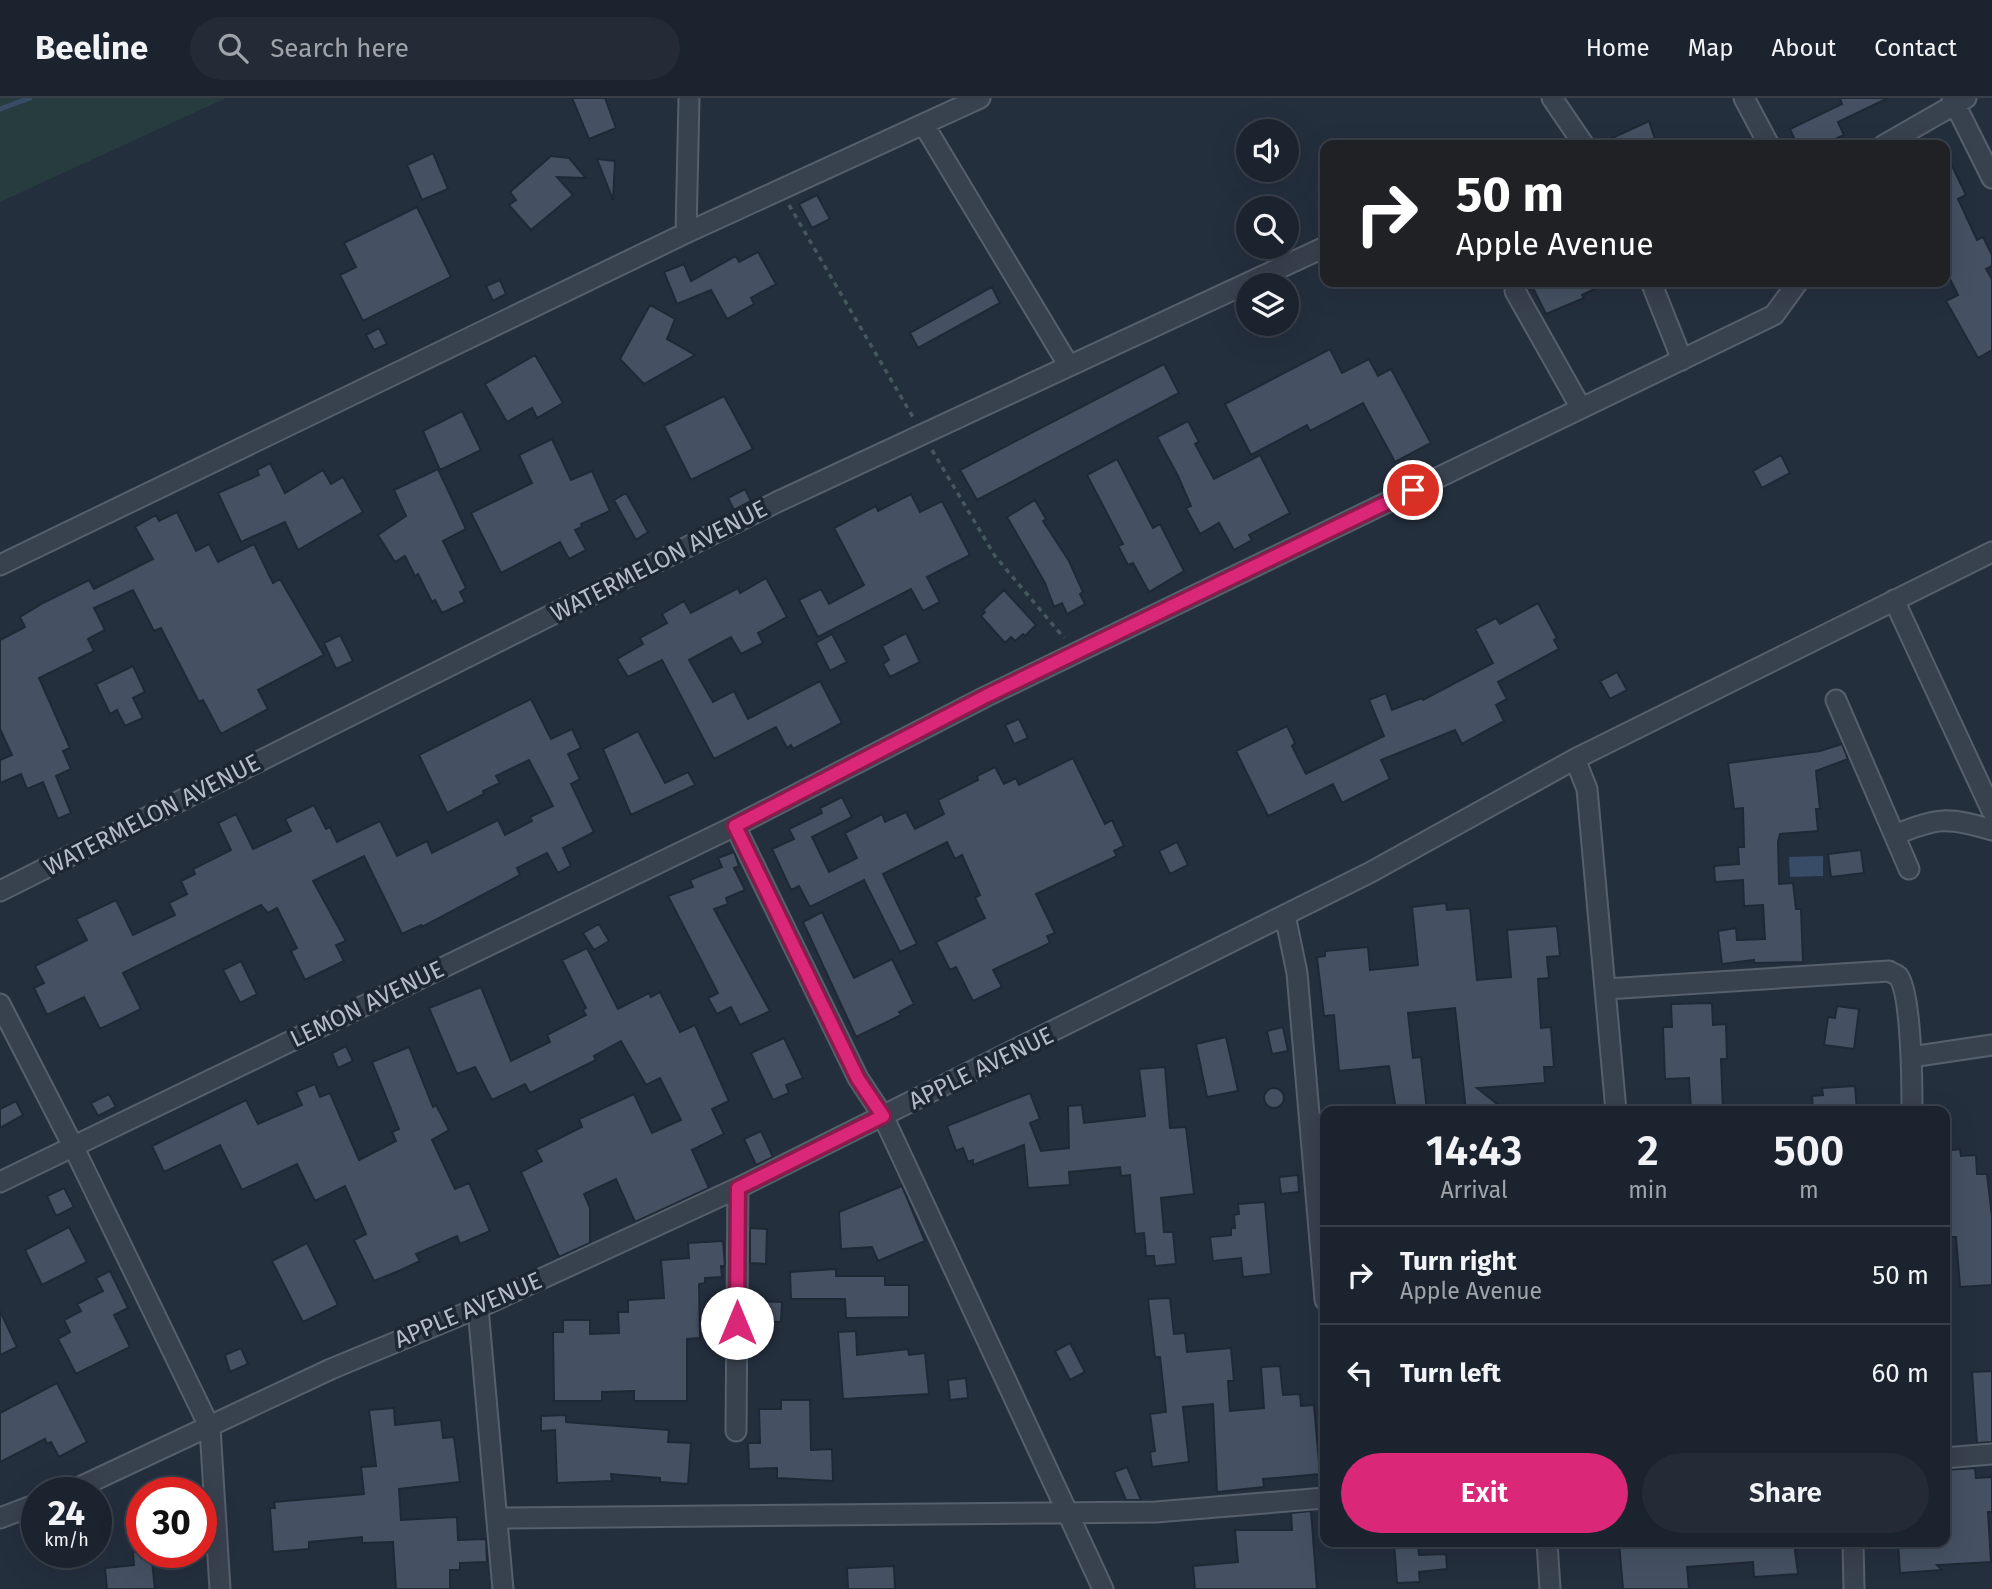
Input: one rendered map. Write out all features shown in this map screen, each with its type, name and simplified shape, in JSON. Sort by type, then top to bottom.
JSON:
[{"type":"street","points":[[686,233],[689,98]]},
{"type":"street","points":[[0,565],[686,233],[980,98]]},
{"type":"street","points":[[1552,98],[1581,140]]},
{"type":"street","points":[[1744,98],[1766,140]]},
{"type":"street","points":[[1892,140],[1957,100],[1992,178]]},
{"type":"street","points":[[924,125],[1069,366]]},
{"type":"street","name":"WATERMELON AVENUE","points":[[0,891],[777,502],[1320,249]]},
{"type":"street","points":[[1653,287],[1682,360]]},
{"type":"street","name":"LEMON AVENUE","points":[[0,1182],[735,826],[986,696],[1774,315],[1794,287]]},
{"type":"street","points":[[1515,290],[1581,408]]},
{"type":"street","name":"APPLE AVENUE","points":[[102,1477],[331,1369],[478,1308],[738,1188],[1371,872],[1575,760],[1992,552]]},
{"type":"street","points":[[1894,600],[1992,811]]},
{"type":"street","points":[[1836,700],[1909,869]]},
{"type":"street","points":[[1575,760],[1587,789],[1616,1106]]},
{"type":"street","points":[[1895,835],[1919,824],[1955,819],[1992,830]]},
{"type":"street","points":[[735,826],[858,1079],[883,1116],[1103,1589]]},
{"type":"street","points":[[1285,915],[1297,973],[1320,1242]]},
{"type":"street","points":[[1606,989],[1889,971],[1898,976],[1902,987],[1911,1058],[1912,1106]]},
{"type":"street","points":[[0,1004],[73,1146],[210,1428],[220,1589]]},
{"type":"street","points":[[1911,1058],[1992,1045]]},
{"type":"street","points":[[736,1431],[738,1188]]},
{"type":"street","points":[[478,1308],[503,1589]]},
{"type":"street","points":[[1950,1458],[1992,1454]]},
{"type":"street","points":[[497,1518],[1156,1512],[1320,1498]]},
{"type":"street","points":[[0,1518],[21,1510]]},
{"type":"street","points":[[1547,1547],[1550,1589]]},
{"type":"street","points":[[1853,1547],[1854,1589]]},
{"type":"green space","points":[[0,98],[226,98],[0,202]]},
{"type":"water","points":[[1823,856],[1823,876],[1790,877],[1789,857]]},
{"type":"building","points":[[572,98],[605,98],[616,128],[589,139]]},
{"type":"building","points":[[1840,98],[1888,98],[1838,122],[1844,135],[1834,140],[1795,140],[1790,129],[1842,104]]},
{"type":"building","points":[[1649,121],[1655,140],[1608,140]]},
{"type":"building","points":[[433,153],[448,189],[422,200],[407,165]]},
{"type":"building","points":[[551,156],[569,158],[586,178],[557,177],[573,195],[531,230],[509,205],[516,200],[510,192]]},
{"type":"building","points":[[597,159],[615,161],[613,200]]},
{"type":"building","points":[[1950,162],[1966,195],[1958,199],[1977,240],[1983,237],[1992,255],[1992,266],[1986,269],[1992,279],[1992,350],[1978,358],[1946,301],[1958,295],[1950,279]]},
{"type":"building","points":[[817,195],[830,219],[812,228],[799,204]]},
{"type":"building","points":[[417,207],[451,277],[363,321],[340,275],[356,267],[344,243]]},
{"type":"building","points":[[758,252],[776,284],[751,298],[754,304],[727,319],[711,290],[677,304],[664,272],[684,264],[691,281],[736,256],[739,262]]},
{"type":"building","points":[[500,280],[506,294],[493,301],[486,286]]},
{"type":"building","points":[[992,287],[1000,303],[918,348],[910,333]]},
{"type":"building","points":[[1532,287],[1599,287],[1582,295],[1584,298],[1546,314]]},
{"type":"building","points":[[650,305],[675,319],[667,339],[695,355],[644,384],[620,359]]},
{"type":"building","points":[[379,328],[387,344],[374,350],[366,335]]},
{"type":"building","points":[[1330,349],[1342,373],[1369,359],[1378,376],[1391,369],[1431,443],[1395,462],[1363,403],[1310,431],[1307,425],[1251,455],[1225,404]]},
{"type":"building","points":[[535,355],[563,403],[537,418],[532,408],[507,422],[485,384]]},
{"type":"building","points":[[1164,364],[1179,393],[977,500],[960,470]]},
{"type":"building","points":[[724,396],[753,449],[691,480],[664,426]]},
{"type":"building","points":[[462,411],[481,450],[440,470],[423,431]]},
{"type":"building","points":[[1188,421],[1199,442],[1195,444],[1214,479],[1260,455],[1290,513],[1249,535],[1252,540],[1234,550],[1219,523],[1200,534],[1186,508],[1191,506],[1178,476],[1157,437]]},
{"type":"building","points":[[552,439],[571,480],[592,471],[610,511],[581,524],[582,527],[575,530],[586,550],[569,559],[560,542],[501,573],[471,513],[532,483],[519,455]]},
{"type":"building","points":[[1781,455],[1790,473],[1762,488],[1753,471]]},
{"type":"building","points":[[1117,459],[1153,528],[1160,524],[1184,571],[1149,592],[1133,563],[1128,565],[1118,546],[1123,544],[1087,475]]},
{"type":"building","points":[[270,463],[285,493],[323,470],[331,484],[343,477],[363,512],[298,550],[285,522],[241,542],[218,493],[259,475],[257,470]]},
{"type":"building","points":[[438,469],[466,529],[443,541],[466,588],[460,592],[465,602],[442,613],[435,600],[432,602],[418,574],[415,576],[405,556],[395,562],[378,535],[406,516],[394,490]]},
{"type":"building","points":[[745,489],[751,501],[734,510],[728,498]]},
{"type":"building","points":[[626,493],[648,532],[636,540],[614,500]]},
{"type":"building","points":[[911,494],[920,512],[942,501],[970,555],[927,577],[940,602],[923,611],[911,589],[818,637],[799,600],[821,589],[829,604],[864,585],[834,528],[876,506],[878,511]]},
{"type":"building","points":[[1035,500],[1046,519],[1043,521],[1069,561],[1083,592],[1080,594],[1085,604],[1067,614],[1062,603],[1054,607],[1045,583],[1007,517]]},
{"type":"building","points":[[177,512],[196,551],[209,544],[218,562],[254,544],[273,583],[280,579],[324,655],[258,690],[268,709],[221,734],[203,700],[199,702],[161,628],[154,631],[133,590],[94,608],[105,630],[88,639],[94,651],[39,678],[70,748],[63,751],[71,769],[56,776],[71,813],[58,819],[43,782],[27,789],[21,774],[0,783],[0,760],[12,755],[0,729],[0,640],[25,627],[20,617],[43,603],[89,580],[94,589],[153,559],[135,527],[156,515],[159,521]]},
{"type":"building","points":[[766,578],[787,617],[758,633],[763,643],[741,654],[731,637],[689,660],[713,702],[734,691],[748,719],[820,681],[842,723],[793,749],[791,745],[787,748],[776,727],[714,759],[662,660],[628,677],[617,659],[643,644],[640,638],[667,623],[662,614],[684,601],[691,613],[738,588],[740,593]]},
{"type":"building","points":[[1004,590],[1036,625],[1025,636],[1023,634],[1015,641],[1011,637],[1005,643],[981,616],[985,612],[983,610]]},
{"type":"building","points":[[1538,603],[1557,638],[1554,640],[1559,649],[1498,682],[1507,699],[1496,705],[1504,721],[1462,744],[1455,730],[1381,760],[1390,779],[1342,803],[1333,784],[1268,816],[1236,751],[1287,726],[1295,743],[1292,746],[1306,774],[1384,736],[1369,700],[1386,693],[1392,710],[1422,698],[1423,700],[1493,663],[1475,629],[1496,618],[1500,624]]},
{"type":"building","points":[[906,633],[920,662],[890,677],[883,664],[889,660],[882,646]]},
{"type":"building","points":[[832,634],[847,662],[830,671],[816,643]]},
{"type":"building","points":[[340,635],[353,661],[336,669],[324,643]]},
{"type":"building","points":[[133,666],[145,692],[133,698],[143,718],[125,726],[117,710],[110,714],[96,684]]},
{"type":"building","points":[[1617,672],[1627,690],[1610,699],[1600,681]]},
{"type":"building","points":[[531,699],[551,739],[572,729],[581,748],[568,754],[580,779],[571,784],[594,832],[563,848],[571,866],[558,873],[547,853],[517,868],[520,875],[422,927],[421,925],[402,934],[364,856],[313,881],[346,941],[336,945],[344,961],[305,980],[291,951],[297,948],[277,908],[268,913],[261,905],[123,973],[141,1009],[100,1029],[84,997],[47,1015],[34,988],[44,983],[35,966],[87,940],[76,919],[116,900],[133,935],[175,915],[169,903],[187,894],[181,881],[195,874],[193,869],[231,850],[218,823],[236,814],[253,849],[291,831],[285,819],[314,805],[326,829],[330,827],[337,842],[380,821],[397,856],[427,841],[432,853],[498,820],[505,835],[532,821],[530,817],[553,806],[529,760],[496,776],[500,783],[447,813],[419,755]]},
{"type":"building","points":[[1019,719],[1028,738],[1014,744],[1005,725]]},
{"type":"building","points":[[638,731],[665,783],[688,772],[695,785],[631,815],[603,749]]},
{"type":"building","points":[[1842,744],[1848,759],[1816,771],[1820,809],[1816,809],[1818,831],[1780,834],[1778,842],[1779,884],[1793,883],[1796,909],[1801,909],[1803,962],[1754,963],[1754,960],[1722,964],[1718,931],[1736,928],[1737,940],[1765,939],[1763,905],[1744,906],[1743,880],[1715,882],[1714,866],[1739,864],[1738,847],[1744,847],[1743,808],[1734,809],[1728,763],[1820,751]]},
{"type":"building","points":[[1073,758],[1105,824],[1112,820],[1124,846],[1114,851],[1117,856],[1036,894],[1055,933],[1047,936],[1050,943],[993,970],[1002,987],[973,1001],[956,967],[950,970],[936,942],[985,918],[975,898],[980,895],[962,855],[955,859],[947,842],[883,874],[917,944],[900,952],[864,880],[810,907],[799,886],[791,890],[772,849],[794,839],[789,829],[822,813],[820,808],[842,797],[852,817],[812,837],[829,872],[857,858],[845,833],[882,814],[885,822],[906,812],[915,829],[944,814],[938,800],[978,780],[977,776],[995,767],[1004,784],[1016,778],[1019,785]]},
{"type":"building","points":[[1177,842],[1188,865],[1170,874],[1159,851]]},
{"type":"building","points":[[1861,850],[1864,873],[1831,877],[1828,854]]},
{"type":"building","points":[[734,852],[739,866],[734,868],[745,890],[726,898],[728,904],[714,909],[770,1011],[740,1025],[731,1007],[717,1014],[708,998],[718,993],[668,896],[693,887],[690,880],[722,867],[718,858]]},
{"type":"building","points":[[1446,903],[1447,910],[1470,908],[1477,980],[1511,977],[1507,930],[1557,926],[1560,956],[1547,957],[1549,978],[1538,979],[1541,1028],[1551,1027],[1554,1067],[1544,1067],[1545,1083],[1477,1088],[1500,1106],[1465,1106],[1455,1008],[1408,1013],[1413,1058],[1421,1057],[1426,1106],[1395,1106],[1389,1066],[1339,1071],[1334,1015],[1324,1016],[1317,957],[1325,956],[1325,951],[1368,947],[1370,970],[1418,965],[1412,907]]},
{"type":"building","points":[[822,912],[854,978],[892,959],[914,1004],[899,1012],[901,1015],[856,1037],[803,922]]},
{"type":"building","points":[[599,924],[609,941],[594,950],[583,933]]},
{"type":"building","points":[[587,948],[618,1009],[649,993],[651,997],[660,992],[680,1032],[695,1025],[729,1101],[712,1109],[724,1134],[692,1150],[709,1188],[635,1222],[616,1179],[584,1194],[590,1208],[590,1243],[559,1257],[521,1172],[542,1161],[536,1150],[582,1127],[579,1119],[634,1094],[652,1133],[681,1120],[660,1078],[646,1085],[621,1041],[594,1056],[596,1060],[530,1093],[525,1084],[492,1100],[475,1067],[457,1074],[429,1008],[481,987],[511,1061],[550,1042],[547,1035],[586,1015],[583,1010],[586,1008],[562,960]]},
{"type":"building","points":[[241,961],[257,994],[240,1003],[223,970]]},
{"type":"building","points":[[1712,1003],[1713,1025],[1726,1024],[1727,1059],[1721,1059],[1723,1106],[1691,1106],[1689,1078],[1665,1079],[1663,1027],[1672,1027],[1671,1004]]},
{"type":"building","points":[[1837,1006],[1859,1009],[1854,1049],[1824,1045],[1828,1017],[1835,1018]]},
{"type":"building","points":[[1283,1027],[1288,1051],[1272,1054],[1267,1031]]},
{"type":"building","points":[[1226,1037],[1238,1091],[1207,1097],[1196,1044]]},
{"type":"building","points":[[784,1038],[803,1078],[786,1085],[789,1093],[773,1100],[751,1053]]},
{"type":"building","points":[[346,1046],[353,1061],[338,1068],[332,1053]]},
{"type":"building","points":[[409,1047],[433,1107],[436,1105],[449,1130],[432,1140],[455,1189],[469,1183],[490,1231],[460,1244],[457,1236],[416,1254],[420,1261],[374,1281],[354,1240],[366,1234],[345,1186],[315,1201],[297,1164],[242,1190],[220,1145],[164,1172],[152,1146],[246,1100],[258,1124],[302,1105],[296,1092],[315,1084],[320,1097],[330,1093],[359,1160],[396,1141],[392,1132],[399,1129],[372,1062]]},
{"type":"building","points":[[1165,1067],[1170,1128],[1186,1127],[1194,1194],[1161,1198],[1164,1232],[1173,1232],[1176,1264],[1155,1266],[1154,1256],[1146,1256],[1144,1233],[1135,1234],[1130,1175],[1121,1176],[1120,1167],[1069,1172],[1070,1185],[1028,1188],[1024,1145],[973,1165],[973,1160],[968,1162],[963,1148],[956,1151],[947,1126],[1030,1093],[1040,1119],[1030,1123],[1041,1151],[1069,1148],[1068,1106],[1082,1105],[1084,1123],[1145,1116],[1139,1069]]},
{"type":"building","points":[[1855,1086],[1857,1106],[1813,1106],[1812,1096],[1823,1095],[1822,1088]]},
{"type":"building","points":[[1274,1088],[1281,1091],[1284,1098],[1281,1105],[1274,1108],[1267,1105],[1264,1098],[1267,1091]]},
{"type":"building","points":[[109,1094],[116,1107],[98,1116],[91,1103]]},
{"type":"building","points":[[16,1101],[23,1115],[0,1128],[0,1109]]},
{"type":"building","points":[[761,1131],[773,1157],[756,1165],[744,1139]]},
{"type":"building","points":[[1960,1149],[1961,1156],[1976,1155],[1977,1174],[1987,1174],[1992,1217],[1992,1285],[1960,1287],[1956,1237],[1950,1237],[1950,1150]]},
{"type":"building","points":[[1298,1175],[1299,1192],[1281,1194],[1279,1177]]},
{"type":"building","points":[[902,1186],[925,1241],[878,1261],[872,1247],[841,1249],[839,1212]]},
{"type":"building","points":[[64,1188],[74,1207],[56,1216],[47,1196]]},
{"type":"building","points":[[1265,1202],[1271,1274],[1243,1277],[1241,1258],[1213,1261],[1210,1237],[1231,1235],[1231,1228],[1235,1228],[1234,1215],[1239,1214],[1238,1204]]},
{"type":"building","points":[[69,1227],[87,1262],[42,1285],[25,1250]]},
{"type":"building","points":[[750,1228],[767,1229],[766,1264],[750,1263]]},
{"type":"building","points":[[723,1241],[725,1266],[721,1266],[722,1277],[705,1278],[705,1283],[699,1284],[700,1338],[687,1339],[687,1401],[634,1401],[634,1391],[602,1392],[602,1401],[554,1401],[553,1332],[563,1332],[563,1320],[590,1320],[590,1334],[619,1333],[618,1312],[628,1312],[628,1300],[664,1298],[661,1260],[689,1258],[688,1243]]},
{"type":"building","points":[[307,1243],[338,1305],[303,1322],[272,1261]]},
{"type":"building","points":[[836,1269],[836,1276],[885,1276],[885,1285],[909,1285],[909,1317],[846,1318],[845,1299],[791,1299],[790,1272]]},
{"type":"building","points":[[110,1271],[128,1308],[114,1315],[130,1347],[76,1374],[58,1339],[70,1332],[64,1320],[81,1311],[77,1304],[103,1291],[96,1278]]},
{"type":"building","points":[[1170,1298],[1174,1334],[1185,1333],[1187,1352],[1231,1348],[1234,1381],[1228,1381],[1230,1411],[1264,1408],[1261,1367],[1280,1366],[1283,1395],[1300,1394],[1301,1406],[1314,1405],[1320,1474],[1263,1479],[1264,1487],[1217,1492],[1213,1404],[1183,1407],[1189,1462],[1152,1467],[1150,1452],[1155,1451],[1150,1414],[1166,1412],[1160,1357],[1155,1357],[1148,1299]]},
{"type":"building","points":[[756,1301],[782,1302],[781,1322],[756,1321]]},
{"type":"building","points":[[0,1311],[17,1347],[0,1355]]},
{"type":"building","points":[[856,1331],[857,1355],[908,1349],[909,1355],[925,1353],[929,1394],[843,1399],[838,1332]]},
{"type":"building","points":[[1070,1343],[1085,1372],[1070,1380],[1055,1351]]},
{"type":"building","points":[[241,1348],[248,1364],[230,1372],[225,1355]]},
{"type":"building","points":[[1992,1371],[1992,1442],[1977,1443],[1972,1372]]},
{"type":"building","points":[[966,1378],[968,1398],[950,1400],[948,1380]]},
{"type":"building","points":[[57,1383],[87,1442],[59,1457],[51,1442],[47,1444],[45,1439],[0,1462],[0,1413]]},
{"type":"building","points":[[781,1400],[810,1400],[811,1450],[832,1449],[833,1481],[777,1478],[777,1468],[749,1469],[748,1443],[760,1443],[759,1409],[781,1409]]},
{"type":"building","points":[[394,1408],[395,1425],[441,1420],[443,1438],[454,1437],[460,1482],[399,1489],[401,1520],[457,1517],[458,1540],[486,1539],[487,1562],[460,1563],[460,1570],[450,1570],[450,1589],[396,1589],[393,1542],[362,1543],[362,1537],[309,1542],[309,1549],[273,1552],[270,1508],[275,1508],[274,1502],[364,1494],[361,1467],[376,1466],[369,1410]]},
{"type":"building","points":[[566,1415],[566,1422],[669,1430],[668,1442],[691,1443],[688,1484],[660,1482],[660,1478],[611,1474],[612,1481],[557,1483],[555,1430],[541,1431],[541,1416]]},
{"type":"building","points":[[1127,1467],[1141,1500],[1126,1500],[1114,1472]]},
{"type":"building","points":[[1975,1468],[1976,1478],[1992,1477],[1992,1512],[1988,1512],[1991,1562],[1937,1565],[1942,1570],[1900,1573],[1898,1547],[1950,1547],[1950,1470]]},
{"type":"building","points":[[1311,1511],[1317,1589],[1195,1589],[1193,1566],[1238,1562],[1235,1530],[1292,1530],[1291,1513]]},
{"type":"building","points":[[1394,1547],[1418,1547],[1419,1555],[1446,1554],[1447,1569],[1419,1572],[1420,1582],[1397,1583]]},
{"type":"building","points":[[1619,1547],[1795,1547],[1798,1574],[1754,1577],[1753,1562],[1687,1567],[1689,1589],[1623,1589]]},
{"type":"building","points":[[894,1566],[895,1589],[848,1589],[847,1568]]},
{"type":"building","points":[[105,1568],[153,1568],[155,1589],[107,1589]]},
{"type":"waterway","points":[[0,109],[30,98]]},
{"type":"route","points":[[737,1323],[738,1188],[883,1116],[858,1079],[735,826],[986,696],[1413,490]]}]
